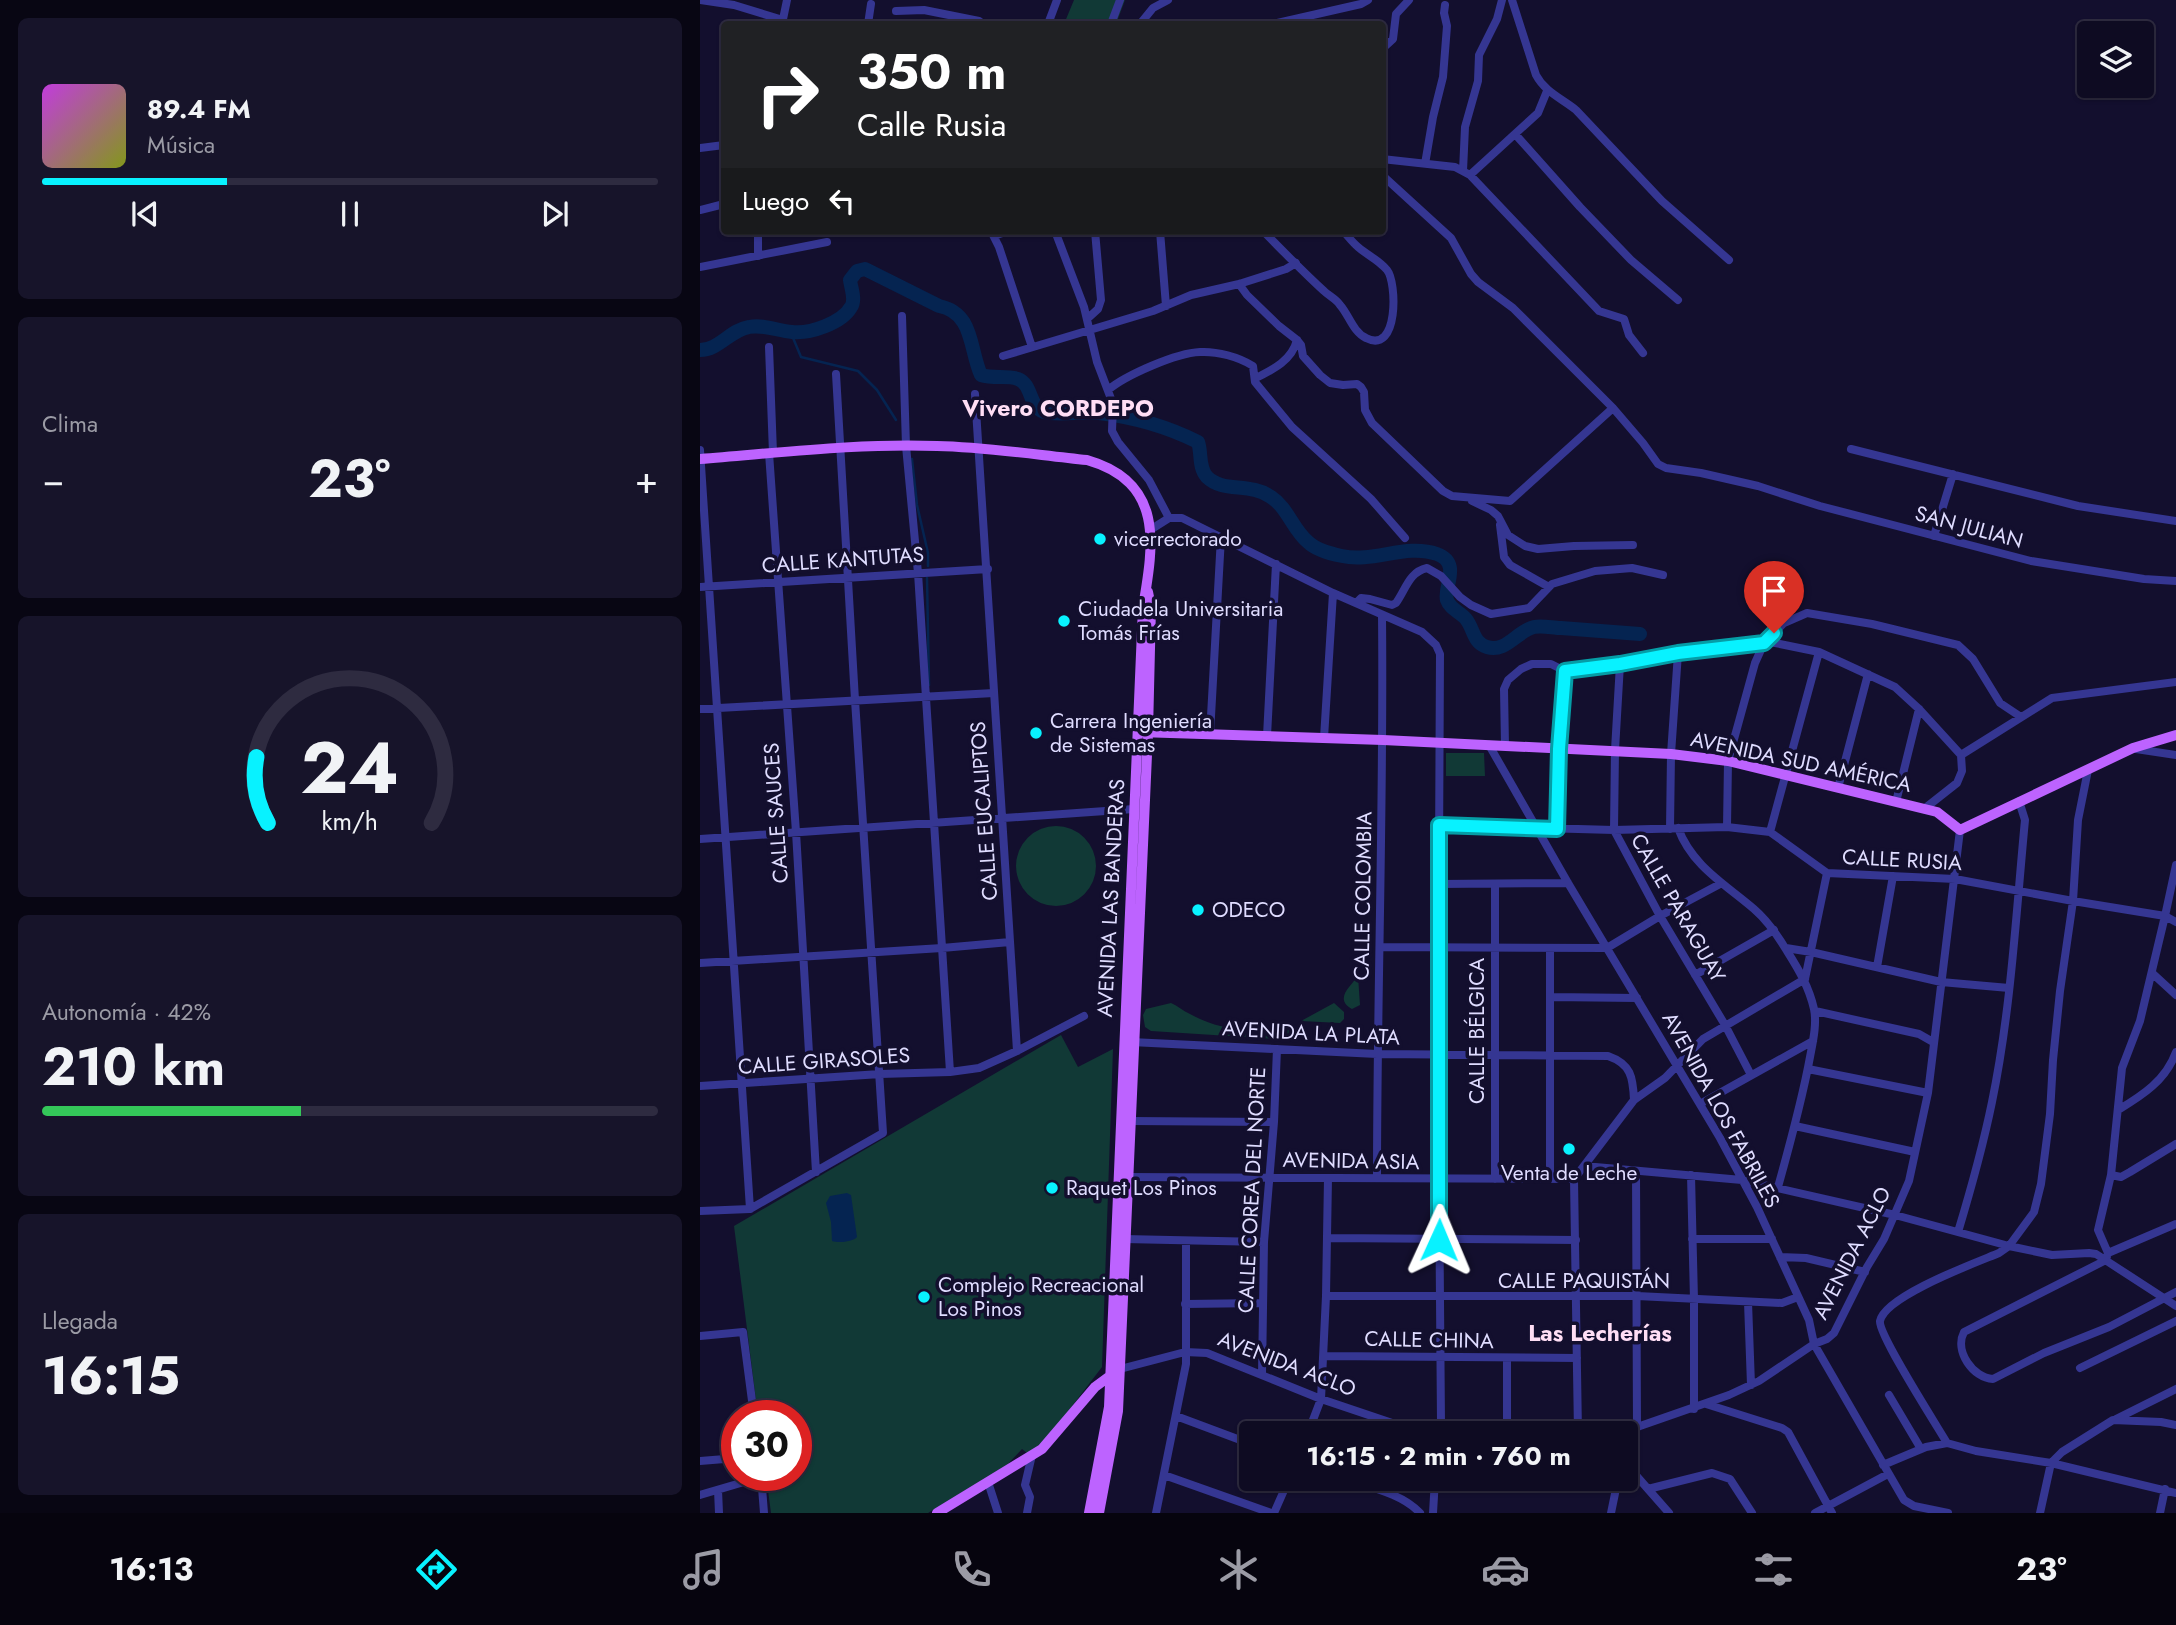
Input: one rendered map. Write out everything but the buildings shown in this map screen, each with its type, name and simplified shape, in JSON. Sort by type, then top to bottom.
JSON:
[{"type":"main road","name":"AVENIDA LAS BANDERAS","points":[[700,459],[906,446],[978,448],[1087,460],[1104,465],[1127,480],[1142,499],[1150,530],[1143,607],[1144,732],[1129,1042],[1109,1407],[1089,1513]]},
{"type":"main road","name":"AVENIDA LAS BANDERAS","points":[[1098,1513],[1118,1412],[1130,1121],[1134,809],[1144,732]]},
{"type":"main road","name":"AVENIDA SUD AMÉRICA","points":[[1144,732],[1671,754],[1728,761],[1937,812],[1960,830]]},
{"type":"main road","points":[[1960,830],[2133,748],[2176,735]]},
{"type":"main road","name":"AVENIDA ACLO","points":[[937,1513],[1042,1449],[1095,1387],[1120,1369]]},
{"type":"street","points":[[700,0],[734,5],[779,21]]},
{"type":"street","points":[[782,21],[787,0]]},
{"type":"street","points":[[1049,21],[1057,0]]},
{"type":"street","points":[[1112,21],[1120,0]]},
{"type":"street","points":[[1142,21],[1153,8],[1168,0]]},
{"type":"street","points":[[1286,21],[1361,4],[1368,0]]},
{"type":"street","points":[[1386,46],[1393,39],[1396,14],[1409,0]]},
{"type":"street","points":[[1466,173],[1465,127],[1478,81],[1479,55],[1497,19],[1502,0]]},
{"type":"street","points":[[1512,0],[1536,75],[1547,91],[1576,110],[1662,201],[1729,260]]},
{"type":"street","points":[[869,21],[872,4]]},
{"type":"street","points":[[1425,164],[1443,77],[1447,34],[1444,5]]},
{"type":"street","points":[[896,11],[924,10],[979,21]]},
{"type":"street","points":[[1466,173],[1538,113],[1547,91]]},
{"type":"street","points":[[1516,134],[1631,260],[1678,300]]},
{"type":"street","points":[[700,148],[721,145]]},
{"type":"street","points":[[1386,159],[1455,167],[1466,173],[1599,310],[1625,319],[1629,335],[1643,353]]},
{"type":"street","name":"SAN JULIAN","points":[[1386,179],[1451,238],[1478,282],[1513,309],[1613,408],[1658,464],[1673,470],[1701,473],[1758,486],[1792,498],[2031,561],[2144,579],[2176,581]]},
{"type":"street","points":[[700,210],[721,205]]},
{"type":"street","points":[[758,235],[758,256]]},
{"type":"street","points":[[994,235],[1032,347]]},
{"type":"street","points":[[1056,235],[1087,319],[1097,362],[1114,410],[1112,431],[1149,480],[1169,518]]},
{"type":"street","points":[[1087,319],[1098,309],[1101,300],[1095,235]]},
{"type":"street","points":[[1160,235],[1166,306]]},
{"type":"street","points":[[1267,235],[1342,306],[1364,338],[1381,340],[1391,326],[1391,278],[1384,267],[1347,235]]},
{"type":"street","points":[[700,267],[827,242]]},
{"type":"street","points":[[1003,356],[1166,306],[1191,295],[1239,284],[1286,269],[1296,263]]},
{"type":"street","points":[[1239,284],[1279,326],[1297,340],[1303,356],[1330,383],[1357,384],[1361,387],[1365,410],[1372,424],[1424,475],[1452,496],[1510,501],[1613,408]]},
{"type":"street","points":[[902,316],[906,446],[918,573],[950,1072]]},
{"type":"street","points":[[1256,378],[1274,369],[1293,353],[1297,340]]},
{"type":"street","name":"CALLE SAUCES","points":[[769,347],[771,453],[785,704],[796,832],[816,1171]]},
{"type":"street","points":[[1108,390],[1119,380],[1176,357],[1200,352],[1244,360],[1253,366],[1255,382],[1292,427],[1371,499],[1405,538]]},
{"type":"street","points":[[700,1211],[750,1209],[883,1133],[836,374]]},
{"type":"street","name":"CALLE EUCALIPTOS","points":[[975,394],[1017,1051]]},
{"type":"street","points":[[1851,449],[2078,506],[2176,521]]},
{"type":"street","points":[[700,450],[750,1209]]},
{"type":"street","points":[[1934,536],[1952,474]]},
{"type":"street","points":[[1466,498],[1491,510],[1513,540],[1538,550],[1574,546],[1633,545]]},
{"type":"street","points":[[1150,530],[1169,518],[1182,518],[1333,593],[1422,632],[1436,645],[1440,654],[1438,1055],[1441,1421]]},
{"type":"street","points":[[1499,518],[1504,557],[1510,565],[1549,587]]},
{"type":"street","points":[[1210,734],[1221,537]]},
{"type":"street","points":[[1267,736],[1276,564]]},
{"type":"street","points":[[1356,603],[1361,598],[1370,598],[1392,605],[1396,603],[1412,576],[1418,570],[1427,568],[1441,576],[1471,606],[1491,614],[1529,608],[1559,580],[1595,571],[1632,568],[1663,575]]},
{"type":"street","name":"CALLE KANTUTAS","points":[[700,587],[988,569]]},
{"type":"street","points":[[1324,738],[1333,593]]},
{"type":"street","points":[[1727,827],[1728,761],[1751,675],[1764,643],[1784,623],[1807,613],[1872,624],[1958,645],[1973,659],[2000,702],[2021,717]]},
{"type":"street","name":"CALLE COLOMBIA","points":[[1377,1178],[1383,740],[1382,615]]},
{"type":"street","points":[[1505,746],[1504,689],[1508,680],[1532,664],[1550,664],[1565,671],[1770,642],[1819,652],[1868,674],[1895,687],[1919,709],[1961,755],[1962,771],[1957,783],[1924,809]]},
{"type":"street","points":[[1770,832],[1819,652]]},
{"type":"street","points":[[1678,653],[1671,754],[1674,828],[1704,869],[1754,909],[1774,930],[1805,979],[1815,1012],[1813,1041],[1796,1126],[1778,1187]]},
{"type":"street","name":"CALLE PARAGUAY","points":[[1620,664],[1614,830],[1751,1075]]},
{"type":"street","points":[[1557,829],[1565,671]]},
{"type":"street","points":[[1838,788],[1868,674]]},
{"type":"street","points":[[1961,755],[2052,698],[2176,682]]},
{"type":"street","points":[[700,709],[994,693]]},
{"type":"street","points":[[1896,802],[1919,709]]},
{"type":"street","name":"AVENIDA LOS FABRILES","points":[[1489,745],[1742,1180],[1809,1320],[1814,1344],[1888,1474],[1905,1500],[1914,1506],[1948,1513]]},
{"type":"street","points":[[2133,748],[2176,755]]},
{"type":"street","points":[[1947,1443],[1898,1359],[1880,1320],[1891,1305],[1923,1285],[1999,1253],[2009,1246],[2035,1212],[2050,1114],[2060,991],[2073,901],[2077,820],[2088,770]]},
{"type":"street","points":[[1958,1232],[1992,1102],[2009,988],[2025,820],[2019,801]]},
{"type":"street","points":[[700,839],[1134,809]]},
{"type":"street","name":"CALLE RUSIA","points":[[1439,825],[1614,830],[1727,827],[1770,832],[1827,873],[1955,879],[2165,916],[2176,922]]},
{"type":"street","name":"AVENIDA ACLO","points":[[1638,1428],[1751,1385],[1834,1333],[1884,1239],[1909,1181],[1927,1093],[1960,830]]},
{"type":"street","points":[[2176,865],[2140,1021],[2124,1059],[2110,1175],[2098,1230],[2107,1256],[2125,1275],[2176,1306]]},
{"type":"street","points":[[1578,1421],[1574,1179],[1634,1100],[1665,1078],[1703,1039],[1805,979],[1827,873]]},
{"type":"street","points":[[1877,967],[1893,876]]},
{"type":"street","points":[[1439,884],[1568,883]]},
{"type":"street","name":"CALLE BÉLGICA","points":[[1494,1179],[1495,884]]},
{"type":"street","points":[[1380,947],[1607,948],[1720,884]]},
{"type":"street","points":[[1695,975],[1774,930]]},
{"type":"street","points":[[700,963],[1010,942]]},
{"type":"street","points":[[1550,948],[1550,1179]]},
{"type":"street","points":[[1786,948],[1941,982],[2009,988]]},
{"type":"street","points":[[2152,973],[2176,995]]},
{"type":"street","points":[[1550,997],[1637,998]]},
{"type":"street","points":[[1815,1012],[1919,1034],[1933,1042]]},
{"type":"street","name":"CALLE GIRASOLES","points":[[700,1086],[950,1072],[979,1068],[1084,1016]]},
{"type":"street","points":[[1700,1104],[1813,1041]]},
{"type":"street","name":"AVENIDA LA PLATA","points":[[1129,1042],[1377,1054],[1608,1056],[1627,1066],[1633,1084],[1634,1100]]},
{"type":"street","name":"CALLE COREA DEL NORTE","points":[[1262,1375],[1264,1242],[1277,1049]]},
{"type":"street","points":[[2118,1110],[2141,1096],[2164,1075],[2176,1052]]},
{"type":"street","points":[[1808,1069],[1927,1093]]},
{"type":"street","points":[[1130,1121],[1274,1122]]},
{"type":"street","points":[[1796,1126],[1915,1152]]},
{"type":"street","points":[[2110,1175],[2120,1177],[2176,1144]]},
{"type":"street","points":[[1584,1166],[1742,1180],[2052,1255],[2089,1253],[2107,1256]]},
{"type":"street","points":[[1636,1171],[1637,1421]]},
{"type":"street","points":[[1691,1175],[1693,1409]]},
{"type":"street","name":"AVENIDA ASIA","points":[[1127,1177],[1574,1179]]},
{"type":"street","points":[[1313,1421],[1321,1399],[1328,1178]]},
{"type":"street","points":[[2176,1224],[2107,1256],[1964,1332],[1960,1340],[1961,1348],[1975,1372],[1985,1379],[1993,1379],[2044,1353],[2109,1327],[2176,1292]]},
{"type":"street","points":[[1328,1238],[1576,1240]]},
{"type":"street","points":[[1692,1238],[1772,1239]]},
{"type":"street","points":[[1124,1239],[1264,1242]]},
{"type":"street","points":[[1156,1513],[1186,1364],[1186,1241]]},
{"type":"street","points":[[1780,1257],[1806,1258],[1865,1272]]},
{"type":"street","name":"CALLE PAQUISTÁN","points":[[1326,1296],[1637,1296],[1782,1303],[1798,1297]]},
{"type":"street","points":[[1748,1301],[1751,1385]]},
{"type":"street","points":[[1185,1304],[1263,1303]]},
{"type":"street","points":[[2080,1368],[2176,1321]]},
{"type":"street","points":[[700,1335],[743,1332],[752,1400]]},
{"type":"street","name":"AVENIDA ACLO","points":[[1120,1369],[1185,1352],[1207,1353],[1321,1399],[1386,1421]]},
{"type":"street","name":"CALLE CHINA","points":[[1323,1356],[1577,1359]]},
{"type":"street","points":[[1507,1358],[1507,1421]]},
{"type":"street","points":[[2040,1513],[2051,1463],[2062,1452],[2113,1420],[2176,1389]]},
{"type":"street","points":[[1889,1395],[1921,1449]]},
{"type":"street","points":[[1706,1404],[1788,1432],[1830,1509]]},
{"type":"street","points":[[1175,1416],[1239,1440]]},
{"type":"street","points":[[2113,1420],[2176,1425]]},
{"type":"street","points":[[1883,1465],[1921,1449],[1947,1443],[1976,1451],[2051,1463],[2176,1493]]},
{"type":"street","points":[[1027,1513],[1030,1497],[1025,1485],[1032,1455]]},
{"type":"street","points":[[700,1461],[721,1459]]},
{"type":"street","points":[[1648,1489],[1712,1473],[1730,1479],[1752,1513]]},
{"type":"street","points":[[1815,1513],[1830,1509],[1888,1474]]},
{"type":"street","points":[[1164,1475],[1272,1513],[1283,1491]]},
{"type":"street","points":[[1638,1478],[1669,1513]]},
{"type":"street","points":[[988,1482],[998,1513]]},
{"type":"street","points":[[700,1495],[721,1489]]},
{"type":"street","points":[[2160,1513],[2165,1489]]},
{"type":"street","points":[[718,1490],[719,1513]]},
{"type":"street","points":[[762,1491],[764,1513]]},
{"type":"street","points":[[1380,1491],[1409,1504],[1420,1513]]},
{"type":"street","points":[[1433,1513],[1434,1491]]},
{"type":"street","points":[[1611,1513],[1616,1491]]},
{"type":"green space","points":[[1074,0],[1125,0],[1117,21],[1065,21]]},
{"type":"green space","points":[[1446,753],[1484,753],[1485,776],[1446,776]]},
{"type":"green space","points":[[1056,826],[1071,829],[1084,838],[1093,851],[1096,866],[1093,881],[1084,894],[1071,903],[1056,906],[1041,903],[1028,894],[1019,881],[1016,866],[1019,851],[1028,838],[1041,829]]},
{"type":"green space","points":[[1358,976],[1360,1005],[1352,1009],[1344,1001],[1344,997]]},
{"type":"green space","points":[[1171,1003],[1202,1020],[1227,1027],[1252,1030],[1291,1024],[1290,1040],[1151,1031],[1145,1027],[1143,1015],[1146,1009]]},
{"type":"green space","points":[[1334,1003],[1344,1012],[1344,1019],[1340,1023],[1301,1021]]},
{"type":"green space","name":"Complejo Recreacional Los Pinos","points":[[1061,1035],[1078,1067],[1113,1049],[1102,1367],[1043,1444],[1027,1453],[1022,1449],[1008,1464],[928,1513],[771,1513],[768,1491],[812,1491],[812,1400],[756,1400],[734,1226]]},
{"type":"water","points":[[847,1193],[851,1195],[857,1237],[845,1242],[832,1241],[826,1203],[830,1196]]},
{"type":"waterway","points":[[700,350],[713,347],[749,327],[799,332],[833,322],[851,307],[853,297],[850,280],[857,271],[865,269],[959,316],[969,333],[981,375],[1018,379],[1026,386],[1035,405],[1044,412],[1125,417],[1162,427],[1198,442],[1202,469],[1207,477],[1221,485],[1263,492],[1271,497],[1282,507],[1303,537],[1311,545],[1324,551],[1354,557],[1425,551],[1444,558],[1450,569],[1447,600],[1450,606],[1466,619],[1482,645],[1500,647],[1537,626],[1640,634]]},
{"type":"waterway","points":[[791,333],[801,357],[858,371],[877,390],[896,420]]},
{"type":"waterway","points":[[912,459],[928,566]]},
{"type":"waterway","points":[[927,578],[929,685]]},
{"type":"place","name":"vicerrectorado","points":[[1100,539]]},
{"type":"place","name":"Ciudadela Universitaria Tomás Frías","points":[[1064,621]]},
{"type":"place","name":"Carrera Ingeniería de Sistemas","points":[[1036,733]]},
{"type":"place","name":"ODECO","points":[[1198,910]]},
{"type":"place","name":"Venta de Leche","points":[[1569,1149]]},
{"type":"place","name":"Raquet Los Pinos","points":[[1052,1188]]},
{"type":"place","name":"Complejo Recreacional Los Pinos","points":[[924,1297]]},
{"type":"district","name":"Vivero CORDEPO","points":[[1058,408]]},
{"type":"district","name":"Las Lecherías","points":[[1600,1333]]},
{"type":"route","points":[[1439,1240],[1439,825],[1557,829],[1565,671],[1764,643],[1774,633]]}]
